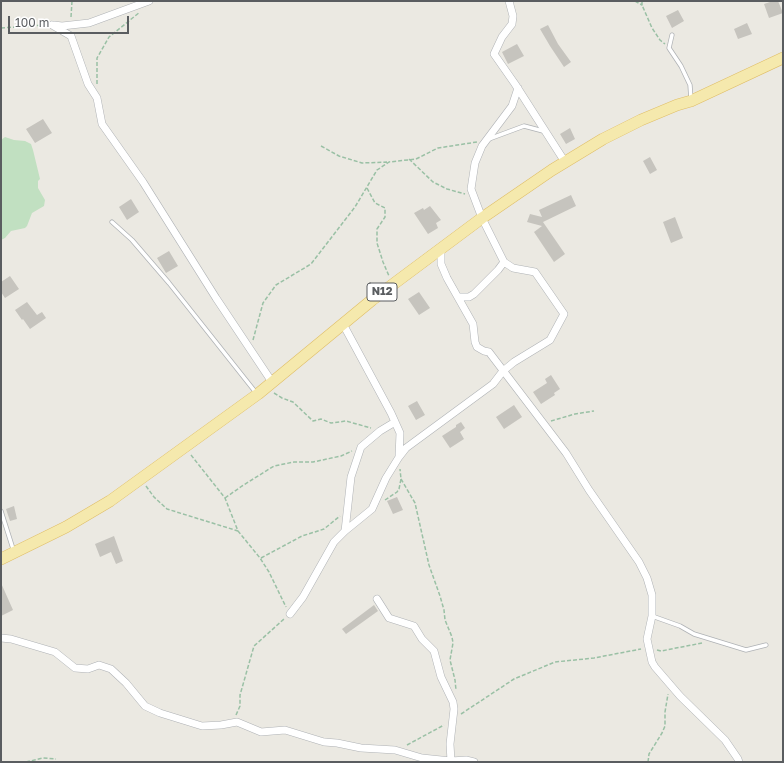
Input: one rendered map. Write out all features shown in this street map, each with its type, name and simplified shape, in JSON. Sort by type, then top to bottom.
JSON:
[{"type":"main road","name":"N12","points":[[1,559],[66,528],[110,501],[265,388],[343,324],[440,249],[482,218],[565,162],[603,139],[641,120],[691,101],[783,58]]},
{"type":"street","points":[[52,25],[64,26],[89,23],[149,1]]},
{"type":"street","points":[[510,1],[513,16],[512,24],[502,38],[494,54],[518,88],[565,162]]},
{"type":"street","points":[[52,25],[71,36],[88,84],[97,98],[102,124],[143,182],[250,350],[265,388]]},
{"type":"street","points":[[290,614],[303,597],[334,542],[372,509],[386,478],[406,448],[493,384],[503,371],[514,362],[550,340],[564,314],[535,272],[513,268],[504,262],[482,218],[471,189],[475,163],[482,146],[512,106],[518,88]]},
{"type":"street","points":[[440,249],[441,264],[447,278],[473,324],[474,342],[477,347],[489,352],[544,423],[566,453],[589,490],[639,562],[647,578],[652,595],[652,616],[647,639],[652,662],[669,684],[725,740],[739,762]]},
{"type":"street","points":[[458,297],[469,297],[474,294],[504,262]]},
{"type":"street","points":[[343,324],[400,433],[399,457]]},
{"type":"street","points":[[345,531],[351,477],[361,447],[380,431],[395,422]]},
{"type":"street","points":[[377,599],[389,618],[414,626],[422,639],[434,652],[441,677],[453,702],[450,761]]},
{"type":"street","points":[[1,638],[10,639],[55,652],[75,668],[88,669],[99,665],[111,669],[126,683],[145,706],[160,713],[202,726],[237,722],[261,732],[285,730],[324,742],[361,748],[398,751],[422,758],[450,761],[466,760],[474,762]]},
{"type":"lane","points":[[672,35],[669,48],[681,66],[690,85],[691,101]]},
{"type":"lane","points":[[487,140],[524,126],[555,136]]},
{"type":"lane","points":[[112,222],[132,240],[169,283],[265,388]]},
{"type":"lane","points":[[1,511],[14,553]]},
{"type":"lane","points":[[652,616],[711,640],[746,650],[766,645]]},
{"type":"path","points":[[64,26],[70,20],[72,15],[72,1]]},
{"type":"path","points":[[635,1],[642,5]]},
{"type":"path","points":[[640,1],[652,28],[660,40],[669,48]]},
{"type":"path","points":[[97,98],[97,58],[110,37],[138,15],[142,10]]},
{"type":"path","points":[[1,28],[52,25]]},
{"type":"path","points":[[321,146],[339,156],[362,163],[389,162],[409,158],[416,159],[438,148],[487,140]]},
{"type":"path","points":[[409,158],[433,182],[462,192],[475,200]]},
{"type":"path","points":[[250,350],[263,304],[276,285],[311,264],[355,207],[377,170],[389,162]]},
{"type":"path","points":[[367,188],[375,203],[385,208],[385,217],[377,229],[377,243],[393,285]]},
{"type":"path","points":[[265,388],[282,398],[293,402],[313,421],[321,419],[332,423],[346,421],[380,431]]},
{"type":"path","points":[[544,423],[575,414],[594,412]]},
{"type":"path","points":[[185,447],[225,498],[238,531],[260,558],[269,572],[290,614],[254,646],[240,695],[240,706],[233,722]]},
{"type":"path","points":[[225,498],[274,466],[294,462],[313,462],[341,456],[361,447]]},
{"type":"path","points":[[385,500],[399,489],[401,479],[399,457]]},
{"type":"path","points":[[142,478],[154,497],[167,509],[238,531]]},
{"type":"path","points":[[401,479],[415,503],[429,565],[440,596],[445,620],[452,637],[453,644],[450,660],[456,689],[453,702]]},
{"type":"path","points":[[260,558],[302,536],[324,529],[347,510]]},
{"type":"path","points":[[398,751],[452,719],[514,679],[554,662],[594,658],[649,647],[660,651],[711,640]]},
{"type":"path","points":[[648,762],[650,754],[665,726],[665,712],[669,684]]},
{"type":"path","points":[[26,762],[43,758],[56,759]]},
{"type":"green space","points":[[5,137],[25,141],[31,144],[40,179],[38,181],[38,188],[45,200],[44,206],[32,213],[25,228],[11,231],[1,240],[1,140]]},
{"type":"building","points":[[778,1],[783,13],[769,18],[764,4]]},
{"type":"building","points":[[678,10],[684,21],[672,28],[666,16]]},
{"type":"building","points":[[747,23],[752,34],[738,39],[734,29]]},
{"type":"building","points":[[548,25],[558,44],[571,62],[564,67],[540,29]]},
{"type":"building","points":[[517,44],[524,56],[508,64],[502,52]]},
{"type":"building","points":[[43,119],[52,133],[35,143],[26,129]]},
{"type":"building","points":[[570,128],[575,139],[566,144],[560,134]]},
{"type":"building","points":[[650,157],[657,170],[650,174],[643,161]]},
{"type":"building","points":[[571,195],[576,206],[543,222],[565,254],[554,262],[534,232],[542,226],[527,222],[530,214],[542,217],[539,210]]},
{"type":"building","points":[[131,199],[139,212],[127,220],[119,207]]},
{"type":"building","points":[[430,206],[441,220],[436,223],[438,228],[428,234],[414,213],[423,208],[424,210]]},
{"type":"building","points":[[675,217],[683,238],[671,243],[663,222]]},
{"type":"building","points":[[169,251],[178,266],[166,273],[157,258]]},
{"type":"building","points":[[10,276],[19,289],[5,298],[1,292],[1,282]]},
{"type":"building","points":[[419,292],[430,308],[419,315],[408,299]]},
{"type":"building","points":[[27,302],[37,315],[42,312],[46,318],[30,329],[15,310]]},
{"type":"building","points":[[551,375],[560,389],[554,393],[555,395],[541,404],[533,392],[547,383],[545,379]]},
{"type":"building","points":[[417,401],[425,415],[416,420],[408,406]]},
{"type":"building","points":[[514,405],[522,417],[504,429],[496,417]]},
{"type":"building","points":[[461,422],[465,428],[460,432],[464,439],[450,448],[442,436]]},
{"type":"building","points":[[397,497],[403,510],[393,514],[387,501]]},
{"type":"building","points":[[14,506],[17,519],[10,521],[6,509]]},
{"type":"building","points":[[114,536],[123,561],[116,564],[111,552],[100,557],[95,544]]},
{"type":"building","points":[[1,583],[13,610],[1,616]]},
{"type":"building","points":[[374,605],[378,611],[346,634],[342,629]]}]
